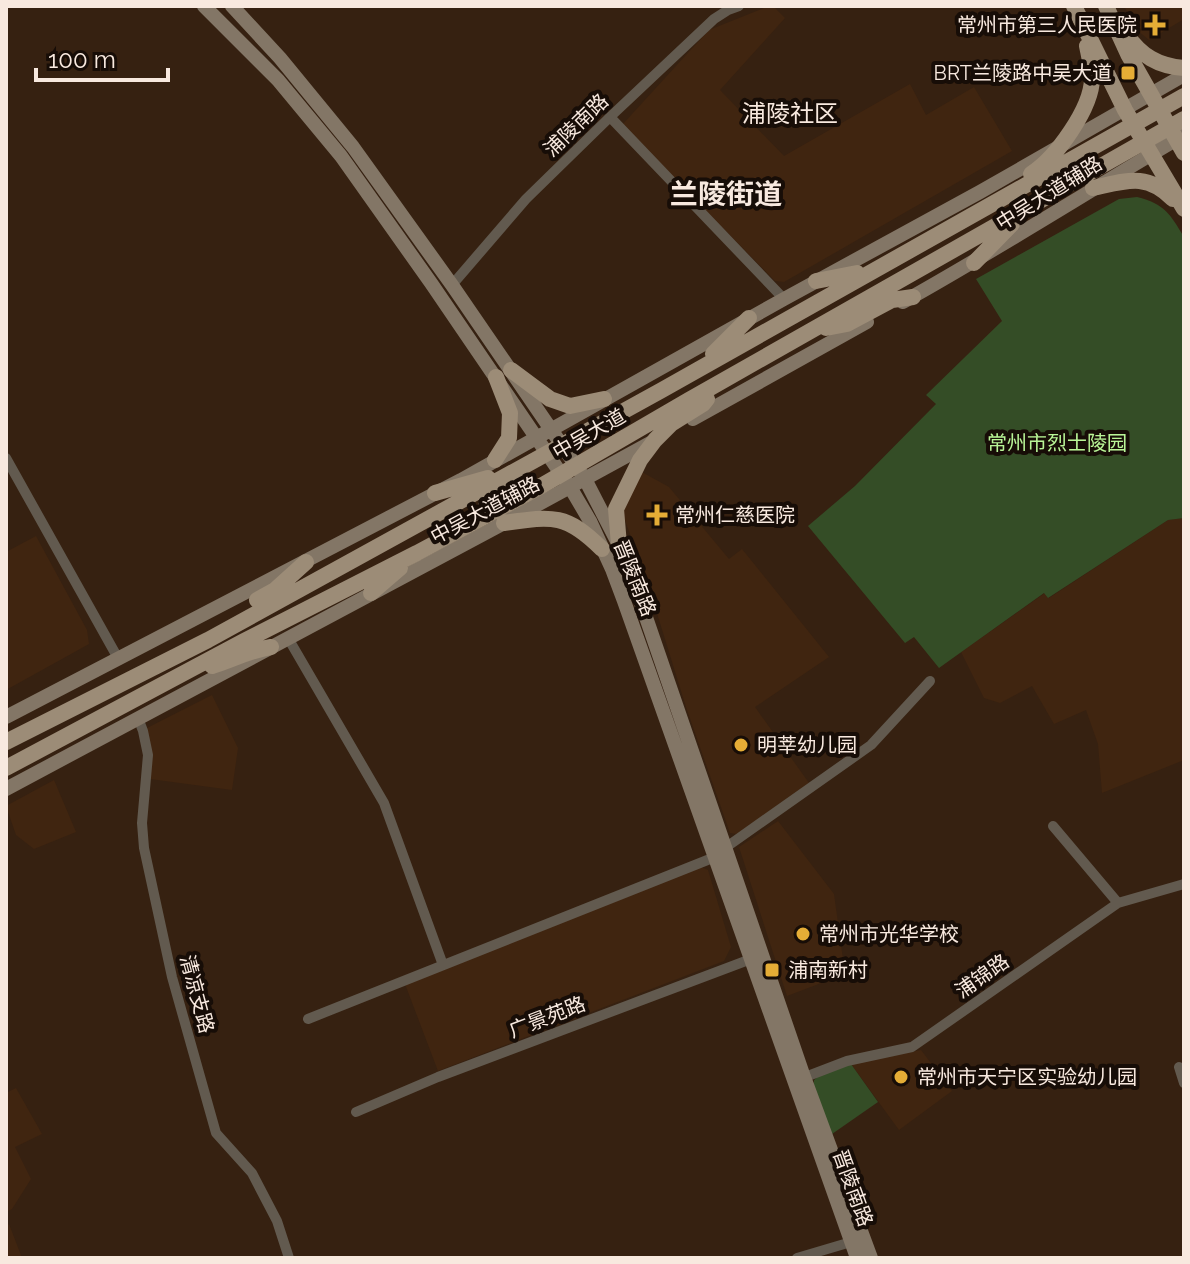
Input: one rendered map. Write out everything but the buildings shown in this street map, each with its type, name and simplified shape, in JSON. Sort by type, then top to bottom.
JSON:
[{"type":"main road","name":"晋陵南路","points":[[204,6],[278,80],[341,156],[503,374],[551,428],[554,448]]},
{"type":"main road","name":"晋陵南路","points":[[232,6],[280,58],[353,147],[452,285],[536,437],[554,448],[573,476],[590,521],[610,547],[612,569],[720,852],[857,1258]]},
{"type":"main road","points":[[1074,6],[1129,118],[1184,211]]},
{"type":"main road","points":[[1107,6],[1136,48],[1150,60],[1165,66],[1184,68]]},
{"type":"main road","points":[[1107,6],[1128,54],[1151,95],[1180,135]]},
{"type":"main road","points":[[990,206],[1009,188],[1042,167],[1082,111],[1090,94],[1092,78],[1085,29]]},
{"type":"main road","name":"中吴大道辅路","points":[[6,717],[435,493],[1058,148],[1129,118],[1151,95],[1184,75]]},
{"type":"main road","name":"中吴大道","points":[[9,741],[208,640],[990,206],[1087,151],[1129,118],[1160,110],[1184,96]]},
{"type":"main road","name":"中吴大道","points":[[369,586],[417,553],[573,476],[611,444],[1098,169],[1180,135]]},
{"type":"main road","name":"中吴大道辅路","points":[[6,789],[288,638],[369,586],[504,523],[573,476],[655,440],[974,263],[1093,188],[1148,148]]},
{"type":"main road","points":[[1087,151],[1102,152],[1106,158],[1098,169]]},
{"type":"main road","points":[[1093,188],[1145,181],[1162,189],[1184,211]]},
{"type":"main road","points":[[974,263],[1027,209]]},
{"type":"main road","points":[[816,281],[855,274],[888,256],[910,250]]},
{"type":"main road","points":[[809,332],[847,324],[892,300],[913,297]]},
{"type":"main road","points":[[662,390],[671,377],[714,353],[749,318]]},
{"type":"main road","points":[[611,444],[602,445],[600,441],[610,432],[717,372],[769,329]]},
{"type":"main road","points":[[503,374],[570,406],[604,399]]},
{"type":"main road","points":[[495,460],[509,438],[510,413],[503,374]]},
{"type":"main road","points":[[504,523],[545,517],[562,520],[610,547],[616,509],[640,460],[671,424],[703,404],[721,382]]},
{"type":"main road","points":[[435,493],[513,471]]},
{"type":"main road","points":[[6,768],[176,677],[369,586],[408,546],[500,498],[510,488],[507,483],[488,484]]},
{"type":"main road","points":[[208,640],[229,617],[275,590],[306,562]]},
{"type":"main road","points":[[134,699],[123,699],[121,695],[204,650],[242,620]]},
{"type":"main road","points":[[176,677],[232,660],[253,649],[271,647]]},
{"type":"main road","points":[[6,760],[72,724],[79,715],[76,711],[62,713]]},
{"type":"main road","name":"晋陵南路","points":[[720,852],[751,959],[871,1258]]},
{"type":"street","name":"浦陵南路","points":[[452,285],[526,199],[610,117],[714,19],[739,6]]},
{"type":"street","points":[[610,117],[784,299]]},
{"type":"street","points":[[6,458],[119,660]]},
{"type":"street","points":[[288,638],[384,803],[443,965]]},
{"type":"street","points":[[308,1019],[720,852],[871,745],[930,681]]},
{"type":"street","name":"清凉支路","points":[[138,718],[148,755],[142,823],[144,848],[172,977],[216,1133],[252,1173],[277,1221],[289,1258]]},
{"type":"street","points":[[1053,826],[1118,903]]},
{"type":"street","name":"浦锦路","points":[[799,1079],[847,1061],[912,1047],[1118,903],[1184,884]]},
{"type":"street","name":"广景苑路","points":[[356,1112],[451,1072],[751,959]]},
{"type":"street","points":[[1179,1067],[1184,1083]]},
{"type":"street","points":[[797,1258],[851,1242]]},
{"type":"shaded area","points":[[769,6],[785,18],[720,90],[784,156],[910,84],[926,115],[974,87],[1012,151],[784,282],[775,281],[622,125],[709,30]]},
{"type":"shaded area","name":"常州市第三人民医院","points":[[1124,6],[1184,6],[1184,19],[1149,40],[1137,30]]},
{"type":"shaded area","points":[[640,471],[669,487],[729,559],[742,549],[829,657],[755,707],[809,783],[737,834],[730,833],[617,498]]},
{"type":"shaded area","points":[[1184,518],[1184,760],[1102,793],[1098,744],[1086,710],[1054,724],[1032,686],[1000,703],[984,698],[961,652],[1045,593],[1049,598],[1168,520]]},
{"type":"shaded area","points":[[36,536],[87,630],[89,644],[6,690],[6,552]]},
{"type":"shaded area","points":[[212,695],[238,748],[232,790],[150,779],[147,728]]},
{"type":"shaded area","points":[[54,780],[76,832],[34,849],[16,835],[6,806]]},
{"type":"shaded area","name":"常州市光华学校","points":[[778,821],[834,894],[845,974],[787,996],[739,847]]},
{"type":"shaded area","points":[[699,866],[708,870],[731,947],[724,961],[438,1071],[405,984]]},
{"type":"shaded area","name":"常州市天宁区实验幼儿园","points":[[921,1050],[952,1091],[899,1130],[851,1064]]},
{"type":"shaded area","points":[[16,1088],[42,1134],[15,1147],[31,1179],[12,1209],[6,1212],[6,1093]]},
{"type":"shaded area","points":[[9,1224],[22,1258],[6,1258],[6,1226]]},
{"type":"green space","name":"常州市烈士陵园","points":[[1137,197],[1166,211],[1184,237],[1184,518],[1168,520],[1048,598],[1044,593],[939,668],[914,637],[905,643],[808,526],[855,486],[936,404],[926,395],[1002,321],[976,279],[1119,199]]},
{"type":"green space","points":[[851,1064],[878,1102],[832,1134],[813,1091],[814,1080],[821,1074]]},
{"type":"place","name":"常州市第三人民医院","points":[[1155,25]]},
{"type":"place","name":"BRT兰陵路中吴大道","points":[[1128,73]]},
{"type":"place","name":"常州仁慈医院","points":[[657,515]]},
{"type":"place","name":"明莘幼儿园","points":[[741,745]]},
{"type":"place","name":"常州市光华学校","points":[[803,934]]},
{"type":"place","name":"浦南新村","points":[[772,970]]},
{"type":"place","name":"常州市天宁区实验幼儿园","points":[[901,1077]]},
{"type":"district","name":"浦陵社区","points":[[790,113]]},
{"type":"district","name":"兰陵街道","points":[[726,194]]}]
